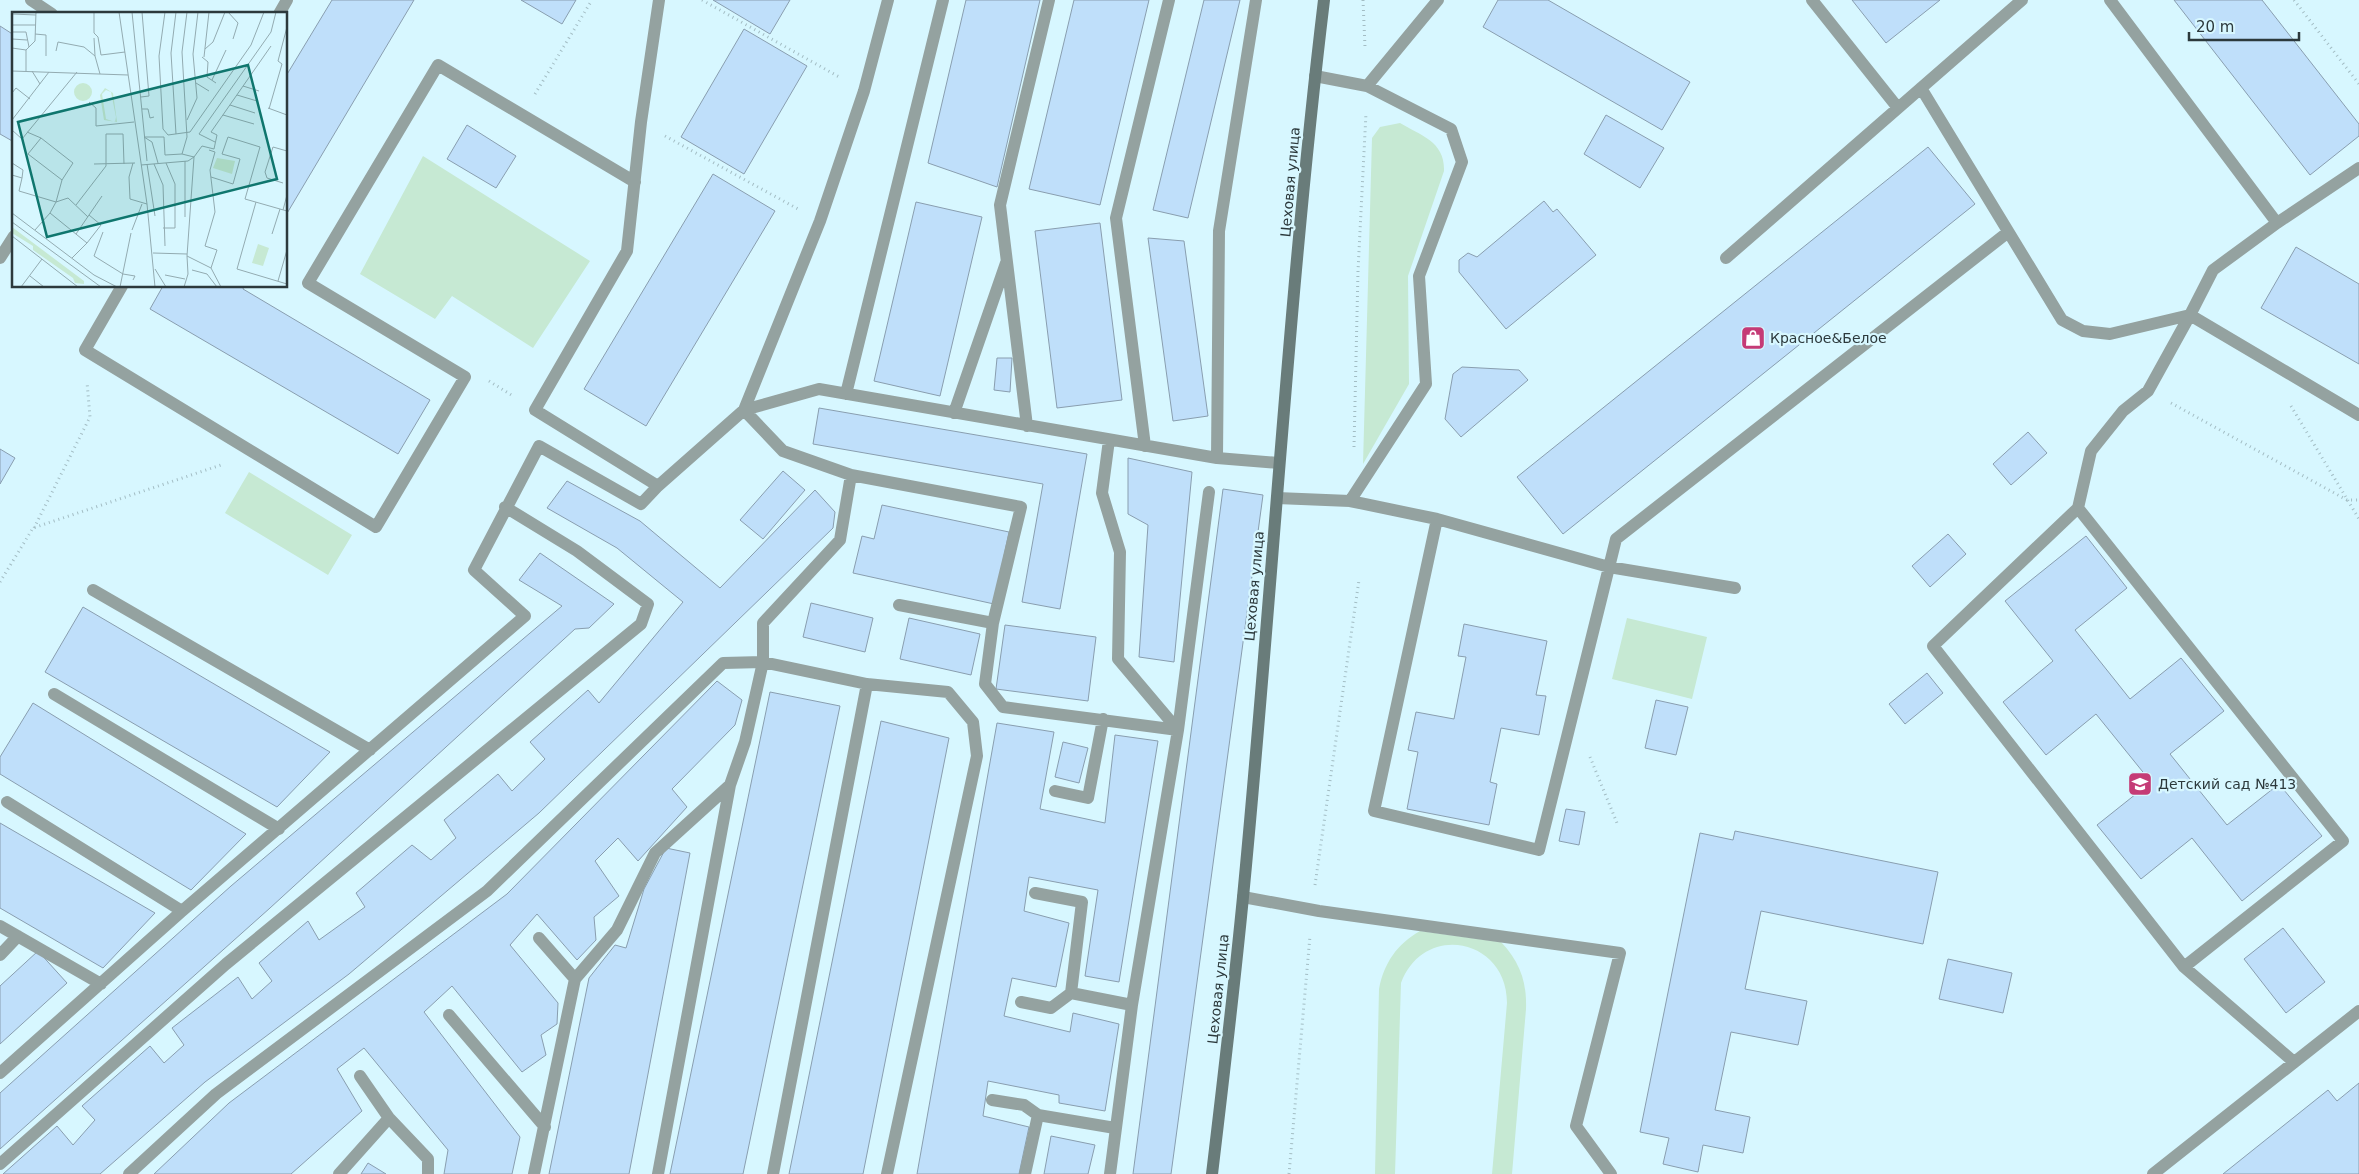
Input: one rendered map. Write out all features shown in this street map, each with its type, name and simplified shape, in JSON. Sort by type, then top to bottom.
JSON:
[{"type":"main road","name":"Цеховая улица","points":[[1212,1174],[1243,897],[1279,463],[1315,76],[1324,0]]},
{"type":"lane","points":[[31,0],[49,12]]},
{"type":"lane","points":[[280,12],[287,0]]},
{"type":"lane","points":[[658,486],[535,410],[627,251],[641,122],[659,0]]},
{"type":"lane","points":[[744,410],[820,221],[864,91],[888,0]]},
{"type":"lane","points":[[846,394],[942,0]]},
{"type":"lane","points":[[1027,426],[1000,205],[1049,0]]},
{"type":"lane","points":[[1145,446],[1116,218],[1169,0]]},
{"type":"lane","points":[[1217,458],[1218,231],[1256,0]]},
{"type":"lane","points":[[1367,86],[1438,0]]},
{"type":"lane","points":[[1812,0],[1898,108]]},
{"type":"lane","points":[[1726,258],[2022,0]]},
{"type":"lane","points":[[2110,0],[2277,223]]},
{"type":"lane","points":[[121,288],[85,350],[376,527],[465,377],[308,283],[438,65],[635,182]]},
{"type":"lane","points":[[1315,76],[1367,86],[1451,129],[1462,162],[1418,276],[1426,384],[1350,501]]},
{"type":"lane","points":[[1921,88],[2007,233],[2062,320],[2083,332],[2110,334],[2190,315],[2359,415]]},
{"type":"lane","points":[[2294,1062],[2184,967],[1933,646],[2078,508],[2091,451],[2123,411],[2148,391],[2213,270],[2277,223],[2359,168]]},
{"type":"lane","points":[[1437,519],[1374,811],[1539,850],[1616,539],[2007,233]]},
{"type":"lane","points":[[0,258],[12,239]]},
{"type":"lane","points":[[954,413],[1007,260]]},
{"type":"lane","points":[[0,1073],[182,911],[525,616],[474,570],[505,507],[539,446],[641,504],[658,486],[744,410],[819,389],[1217,458],[1279,463]]},
{"type":"lane","points":[[744,410],[783,451],[851,475],[1021,507],[993,623],[986,684],[1003,707],[1178,730]]},
{"type":"lane","points":[[1109,440],[1102,492],[1120,552],[1118,659],[1178,730]]},
{"type":"lane","points":[[658,1174],[730,785],[745,742],[763,662],[763,623],[840,540],[851,475]]},
{"type":"lane","points":[[1110,1174],[1132,1005],[1178,730],[1209,492]]},
{"type":"lane","points":[[1277,498],[1350,501],[1437,519],[1609,567],[1735,588]]},
{"type":"lane","points":[[0,1164],[226,964],[641,624],[648,604],[577,551],[505,507]]},
{"type":"lane","points":[[2078,508],[2343,841],[2184,967]]},
{"type":"lane","points":[[93,590],[370,750]]},
{"type":"lane","points":[[899,605],[993,623]]},
{"type":"lane","points":[[130,1174],[216,1094],[487,891],[723,663],[763,662],[867,684],[948,692],[973,722],[977,756],[887,1174]]},
{"type":"lane","points":[[773,1174],[867,684]]},
{"type":"lane","points":[[54,694],[279,829]]},
{"type":"lane","points":[[1055,791],[1088,798],[1102,720]]},
{"type":"lane","points":[[534,1174],[575,979],[617,930],[655,853],[730,785]]},
{"type":"lane","points":[[7,802],[182,911]]},
{"type":"lane","points":[[1021,1002],[1051,1008],[1070,994],[1082,902],[1035,894]]},
{"type":"lane","points":[[1243,897],[1312,910],[1620,953],[1576,1126],[1611,1174]]},
{"type":"lane","points":[[0,926],[101,984]]},
{"type":"lane","points":[[0,955],[18,936]]},
{"type":"lane","points":[[539,938],[575,979]]},
{"type":"lane","points":[[1070,994],[1132,1005]]},
{"type":"lane","points":[[2153,1174],[2359,1011]]},
{"type":"lane","points":[[449,1015],[545,1127]]},
{"type":"lane","points":[[360,1076],[389,1118],[428,1159],[428,1174]]},
{"type":"lane","points":[[992,1100],[1024,1105],[1038,1115],[1115,1128]]},
{"type":"lane","points":[[1025,1174],[1038,1115]]},
{"type":"lane","points":[[339,1174],[389,1118]]},
{"type":"path","points":[[532,100],[592,0]]},
{"type":"path","points":[[702,0],[864,91]]},
{"type":"path","points":[[1354,449],[1358,272],[1367,86],[1363,0]]},
{"type":"path","points":[[2294,0],[2359,84]]},
{"type":"path","points":[[641,122],[820,221]]},
{"type":"path","points":[[0,582],[33,528],[90,417],[85,350]]},
{"type":"path","points":[[465,377],[485,378],[535,410]]},
{"type":"path","points":[[2148,391],[2347,500],[2359,500]]},
{"type":"path","points":[[2288,400],[2359,519]]},
{"type":"path","points":[[33,528],[255,454]]},
{"type":"path","points":[[1289,1174],[1312,910],[1359,580]]},
{"type":"path","points":[[1573,717],[1617,823]]},
{"type":"green space","points":[[1400,123],[1424,136],[1436,146],[1441,153],[1444,171],[1408,276],[1409,384],[1363,464],[1372,138],[1380,127]]},
{"type":"green space","points":[[423,156],[590,261],[533,348],[452,296],[435,319],[360,274]]},
{"type":"green space","points":[[249,472],[352,535],[328,575],[225,513]]},
{"type":"green space","points":[[1627,618],[1707,637],[1692,699],[1612,679]]},
{"type":"green space","points":[[1420,931],[1501,942],[1518,965],[1524,981],[1526,1009],[1512,1174],[1492,1174],[1507,1003],[1503,981],[1494,964],[1480,952],[1463,946],[1445,945],[1427,951],[1412,964],[1401,983],[1395,1174],[1375,1174],[1379,989],[1384,971],[1393,955],[1398,948]]},
{"type":"building","points":[[332,0],[414,0],[288,212],[288,73]]},
{"type":"building","points":[[521,0],[576,0],[562,24]]},
{"type":"building","points":[[713,0],[790,0],[770,34]]},
{"type":"building","points":[[966,0],[1040,0],[997,187],[928,163]]},
{"type":"building","points":[[1074,0],[1149,0],[1100,205],[1029,189]]},
{"type":"building","points":[[1204,0],[1240,0],[1188,218],[1153,210]]},
{"type":"building","points":[[1498,0],[1548,0],[1690,82],[1662,130],[1483,27]]},
{"type":"building","points":[[1852,0],[1940,0],[1886,43]]},
{"type":"building","points":[[2174,0],[2262,0],[2359,124],[2359,136],[2310,175]]},
{"type":"building","points":[[0,26],[12,34],[12,141],[0,134]]},
{"type":"building","points":[[744,29],[807,66],[744,174],[681,137]]},
{"type":"building","points":[[1606,115],[1664,148],[1640,188],[1584,154]]},
{"type":"building","points":[[467,125],[516,156],[496,188],[447,159]]},
{"type":"building","points":[[1928,147],[1975,204],[1563,534],[1517,477]]},
{"type":"building","points":[[713,174],[775,211],[646,426],[584,389]]},
{"type":"building","points":[[1544,201],[1553,212],[1557,209],[1596,255],[1506,329],[1459,272],[1459,260],[1468,253],[1477,257]]},
{"type":"building","points":[[916,202],[982,217],[940,396],[874,381]]},
{"type":"building","points":[[1100,223],[1122,400],[1057,408],[1035,231]]},
{"type":"building","points":[[1148,238],[1184,241],[1208,416],[1173,421]]},
{"type":"building","points":[[2296,247],[2359,284],[2359,364],[2261,308]]},
{"type":"building","points":[[162,288],[243,288],[430,400],[398,454],[150,309]]},
{"type":"building","points":[[997,358],[1012,358],[1010,392],[994,390]]},
{"type":"building","points":[[1462,367],[1519,370],[1528,380],[1461,437],[1445,419],[1453,374]]},
{"type":"building","points":[[819,408],[1087,454],[1060,609],[1022,602],[1043,484],[813,444]]},
{"type":"building","points":[[2028,432],[2047,453],[2011,485],[1993,464]]},
{"type":"building","points":[[0,449],[15,458],[0,484]]},
{"type":"building","points":[[1128,458],[1192,472],[1174,662],[1139,657],[1148,525],[1128,514]]},
{"type":"building","points":[[783,471],[805,490],[763,539],[740,520]]},
{"type":"building","points":[[567,481],[640,521],[720,588],[815,490],[835,512],[833,528],[539,813],[349,974],[205,1082],[100,1174],[3,1174],[57,1126],[73,1145],[95,1120],[82,1106],[150,1046],[164,1063],[184,1045],[172,1028],[238,977],[252,999],[272,981],[259,963],[308,921],[319,940],[365,907],[356,893],[412,845],[431,860],[456,838],[444,820],[498,774],[512,791],[545,759],[530,742],[588,690],[599,703],[683,602],[617,548],[547,508]]},
{"type":"building","points":[[1223,489],[1263,495],[1171,1174],[1133,1174]]},
{"type":"building","points":[[882,505],[1009,532],[994,604],[853,573],[862,536],[874,539]]},
{"type":"building","points":[[1948,534],[1966,554],[1930,587],[1912,566]]},
{"type":"building","points":[[2086,536],[2127,588],[2075,630],[2130,699],[2181,658],[2224,711],[2170,754],[2227,825],[2279,784],[2322,836],[2242,901],[2192,838],[2141,879],[2097,825],[2151,782],[2096,714],[2046,755],[2003,702],[2053,661],[2005,601]]},
{"type":"building","points":[[540,553],[614,604],[589,628],[575,629],[270,908],[0,1149],[0,1093],[231,886],[562,606],[519,580]]},
{"type":"building","points":[[811,603],[873,618],[865,652],[803,637]]},
{"type":"building","points":[[83,607],[330,752],[277,807],[45,672]]},
{"type":"building","points":[[909,618],[980,634],[971,675],[900,659]]},
{"type":"building","points":[[1464,624],[1547,641],[1536,695],[1546,696],[1539,735],[1501,728],[1490,782],[1497,784],[1489,825],[1407,809],[1418,752],[1408,750],[1416,712],[1454,719],[1466,657],[1458,656]]},
{"type":"building","points":[[1005,625],[1096,637],[1088,701],[996,689]]},
{"type":"building","points":[[1927,673],[1943,693],[1905,724],[1889,704]]},
{"type":"building","points":[[717,681],[742,700],[735,725],[672,789],[687,807],[638,861],[618,838],[595,861],[619,896],[594,917],[596,940],[577,960],[537,914],[510,945],[558,1003],[557,1024],[541,1035],[546,1055],[522,1072],[452,986],[424,1012],[520,1137],[512,1174],[444,1174],[448,1150],[364,1048],[337,1069],[362,1111],[291,1174],[154,1174],[229,1103],[507,894]]},
{"type":"building","points":[[770,692],[840,706],[743,1174],[670,1174]]},
{"type":"building","points":[[1656,700],[1688,707],[1676,755],[1645,748]]},
{"type":"building","points":[[33,703],[246,834],[191,890],[0,774],[0,757]]},
{"type":"building","points":[[881,721],[949,738],[863,1174],[789,1174]]},
{"type":"building","points":[[997,723],[1054,732],[1040,809],[1105,823],[1115,735],[1158,741],[1119,982],[1085,976],[1098,890],[1029,877],[1024,911],[1069,923],[1056,987],[1012,978],[1004,1016],[1070,1032],[1073,1013],[1119,1024],[1105,1111],[1059,1103],[1059,1095],[988,1081],[983,1116],[1029,1127],[1019,1174],[917,1174]]},
{"type":"building","points":[[1063,742],[1088,748],[1079,783],[1055,777]]},
{"type":"building","points":[[1566,809],[1585,812],[1579,845],[1559,841]]},
{"type":"building","points":[[0,823],[155,913],[103,968],[0,908]]},
{"type":"building","points":[[1735,831],[1938,872],[1923,944],[1761,911],[1745,989],[1807,1001],[1798,1045],[1731,1032],[1715,1110],[1750,1117],[1743,1153],[1703,1145],[1698,1172],[1663,1164],[1669,1138],[1640,1132],[1700,833],[1733,840]]},
{"type":"building","points":[[666,848],[690,853],[629,1174],[549,1174],[589,978],[615,945],[626,948],[644,889]]},
{"type":"building","points":[[2283,928],[2325,982],[2286,1013],[2244,959]]},
{"type":"building","points":[[38,951],[67,983],[0,1044],[0,986]]},
{"type":"building","points":[[1948,959],[2012,973],[2003,1013],[1939,999]]},
{"type":"building","points":[[2359,1083],[2359,1174],[2223,1174],[2328,1090],[2337,1101]]},
{"type":"building","points":[[1051,1136],[1095,1145],[1088,1174],[1044,1174]]},
{"type":"building","points":[[368,1163],[386,1174],[361,1174]]},
{"type":"place","name":"Красное&Белое","points":[[1753,338]]},
{"type":"place","name":"Детский сад №413","points":[[2140,784]]}]
